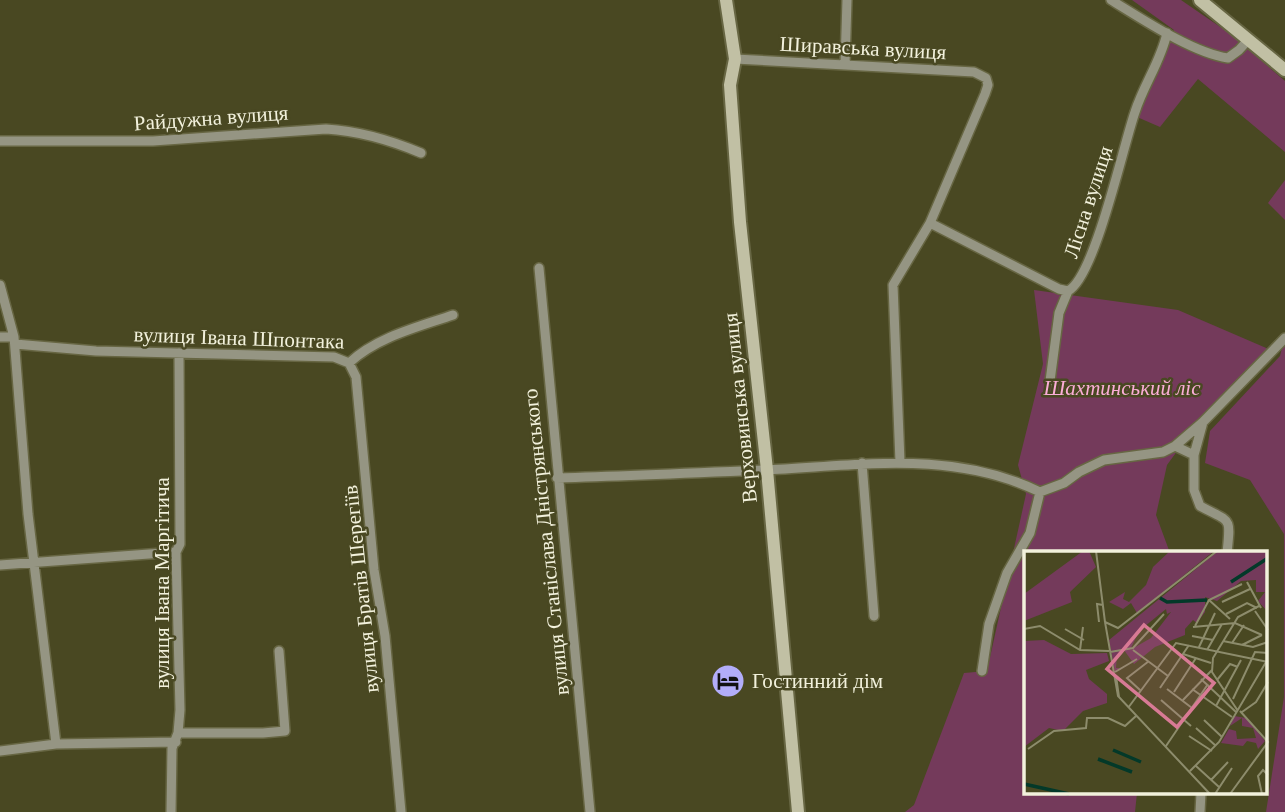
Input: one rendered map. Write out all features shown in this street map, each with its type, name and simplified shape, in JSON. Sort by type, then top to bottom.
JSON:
[{"type":"street","name":"Верховинська вулиця","points":[[726,0],[735,59],[730,85],[735,152],[798,812]]},
{"type":"street","points":[[845,64],[847,0]]},
{"type":"street","points":[[1111,0],[1167,33],[1217,56],[1228,58],[1249,38]]},
{"type":"street","points":[[1200,0],[1285,70]]},
{"type":"street","name":"Лісна вулиця","points":[[1050,381],[1059,313],[1068,291],[1075,287],[1085,268],[1106,211],[1134,113],[1144,86],[1163,52],[1167,33]]},
{"type":"street","name":"Ширавська вулиця","points":[[735,59],[974,72],[986,78],[988,85],[985,94],[930,223]]},
{"type":"street","name":"Райдужна вулиця","points":[[0,141],[153,141],[326,128],[354,131],[394,141],[421,153]]},
{"type":"street","points":[[900,462],[892,285],[930,223],[1059,289],[1068,291]]},
{"type":"street","name":"вулиця Станіслава Дністрянського","points":[[539,268],[590,812]]},
{"type":"street","points":[[0,285],[14,341],[35,564],[56,744]]},
{"type":"street","name":"вулиця Івана Шпонтака","points":[[0,337],[58,349],[334,357],[349,363],[380,342],[453,315]]},
{"type":"street","points":[[557,478],[900,462],[1008,477],[1040,492],[1064,483],[1104,460],[1163,452],[1175,446],[1203,422],[1285,338]]},
{"type":"street","name":"вулиця Івана Маргітича","points":[[171,812],[172,748],[177,737],[180,710],[176,552],[180,544],[179,353]]},
{"type":"street","name":"вулиця Братів Шерегіїв","points":[[349,363],[356,377],[374,570],[385,636],[401,812]]},
{"type":"street","points":[[1203,422],[1194,455],[1196,497],[1200,506],[1228,521],[1230,528],[1227,551]]},
{"type":"street","points":[[1175,446],[1194,455]]},
{"type":"street","points":[[862,463],[874,615]]},
{"type":"street","points":[[982,671],[989,624],[1007,573],[1030,533],[1040,492]]},
{"type":"street","points":[[0,565],[176,552]]},
{"type":"street","points":[[0,751],[56,744],[285,730],[279,651]]},
{"type":"street","points":[[1199,812],[1201,794]]},
{"type":"green space","points":[[1132,0],[1181,0],[1229,33],[1285,81],[1285,152],[1198,79],[1160,127],[1137,117],[1174,30]]},
{"type":"green space","points":[[1285,180],[1285,220],[1268,203]]},
{"type":"green space","name":"Шахтинський ліс","points":[[1034,290],[1178,310],[1273,351],[1202,417],[1167,465],[1156,515],[1169,551],[1024,551],[1024,794],[1137,794],[1135,812],[905,812],[914,805],[964,673],[987,671],[1026,494],[1018,465],[1043,364]]},
{"type":"green space","name":"Шахтинський ліс","points":[[1285,336],[1285,812],[1266,812],[1284,697],[1284,534],[1250,480],[1205,463],[1210,431],[1280,356]]},
{"type":"place","name":"Гостинний дім","points":[[728,681]]}]
